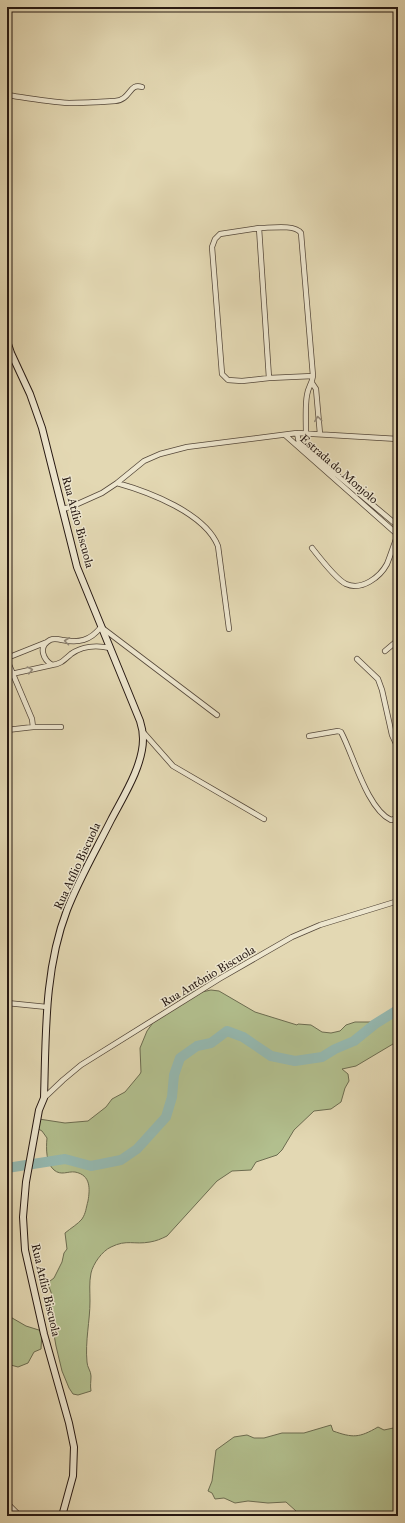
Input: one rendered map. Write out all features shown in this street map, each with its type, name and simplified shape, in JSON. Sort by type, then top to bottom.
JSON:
[{"type":"street","points":[[7,95],[67,103],[114,101],[124,99],[134,86],[138,85],[142,87]]},
{"type":"street","points":[[306,434],[306,397],[312,383],[313,376],[301,233],[293,227],[259,228],[220,234],[215,239],[212,247],[222,374],[228,380],[242,381],[313,376]]},
{"type":"street","points":[[259,228],[269,378]]},
{"type":"street","name":"Rua Atílio Biscuola","points":[[7,341],[36,410],[48,447],[69,541],[77,567],[140,721],[143,732],[143,746],[140,758],[130,782],[67,910],[52,967],[47,1007],[44,1098],[39,1110],[26,1182],[24,1217],[25,1250],[44,1334],[74,1446],[73,1476],[62,1516]]},
{"type":"street","points":[[312,383],[316,389],[320,434]]},
{"type":"street","points":[[63,509],[102,493],[144,461],[160,454],[187,446],[297,433],[398,439]]},
{"type":"street","points":[[297,433],[299,442],[398,526]]},
{"type":"street","name":"Estrada do Monjolo","points":[[285,435],[398,534]]},
{"type":"street","points":[[117,483],[156,497],[193,516],[205,526],[214,537],[218,546],[229,629]]},
{"type":"street","points":[[312,548],[339,580],[345,584],[358,586],[366,584],[381,571],[386,564],[398,534]]},
{"type":"street","points":[[33,727],[32,719],[7,659],[50,640],[56,639],[78,642],[89,639],[96,634],[101,627],[217,715]]},
{"type":"street","points":[[50,640],[44,645],[43,657],[52,665]]},
{"type":"street","points":[[385,652],[398,640]]},
{"type":"street","points":[[7,676],[59,664],[80,649],[98,646],[110,648]]},
{"type":"street","points":[[357,659],[378,679],[382,690],[392,735],[398,748]]},
{"type":"street","points":[[7,730],[33,727],[61,727]]},
{"type":"street","points":[[309,736],[340,731],[343,734],[370,798],[386,818],[391,820],[398,818]]},
{"type":"street","points":[[143,732],[173,766],[264,819]]},
{"type":"street","name":"Rua Antônio Biscuola","points":[[44,1098],[80,1065],[219,979],[292,937],[320,925],[398,901]]},
{"type":"street","points":[[7,1003],[47,1007]]},
{"type":"street","points":[[7,1504],[20,1516]]},
{"type":"green space","points":[[211,990],[219,991],[255,1012],[297,1025],[311,1025],[322,1032],[331,1033],[340,1031],[346,1025],[355,1022],[379,1022],[388,1017],[398,1017],[398,1041],[356,1066],[342,1069],[348,1074],[349,1081],[345,1088],[341,1102],[331,1109],[314,1111],[294,1130],[282,1150],[277,1155],[256,1162],[251,1170],[232,1171],[217,1181],[167,1236],[150,1242],[122,1243],[108,1249],[98,1258],[91,1273],[90,1280],[87,1364],[91,1374],[91,1391],[78,1395],[73,1394],[62,1371],[56,1346],[53,1329],[52,1295],[48,1284],[54,1278],[67,1249],[65,1233],[80,1221],[84,1215],[88,1201],[89,1187],[87,1179],[84,1176],[75,1172],[59,1173],[51,1167],[48,1160],[47,1138],[42,1131],[33,1126],[39,1119],[65,1123],[88,1121],[106,1107],[112,1099],[125,1092],[140,1074],[140,1048],[147,1031],[160,1013],[193,991],[202,992]]},
{"type":"green space","points":[[7,1315],[26,1326],[42,1331],[41,1349],[34,1352],[28,1363],[18,1367],[7,1364]]},
{"type":"green space","points":[[331,1425],[333,1431],[351,1436],[361,1435],[378,1427],[384,1430],[398,1427],[398,1516],[294,1516],[296,1511],[286,1502],[268,1503],[248,1501],[235,1503],[224,1498],[215,1499],[212,1493],[208,1491],[212,1481],[216,1450],[234,1437],[247,1435],[254,1438],[264,1438],[282,1433],[304,1433]]},
{"type":"waterway","points":[[7,1168],[65,1159],[91,1166],[121,1160],[137,1149],[166,1117],[172,1097],[174,1075],[180,1058],[197,1046],[211,1043],[227,1031],[243,1037],[271,1056],[295,1061],[322,1057],[335,1049],[354,1041],[375,1024],[398,1011]]}]
